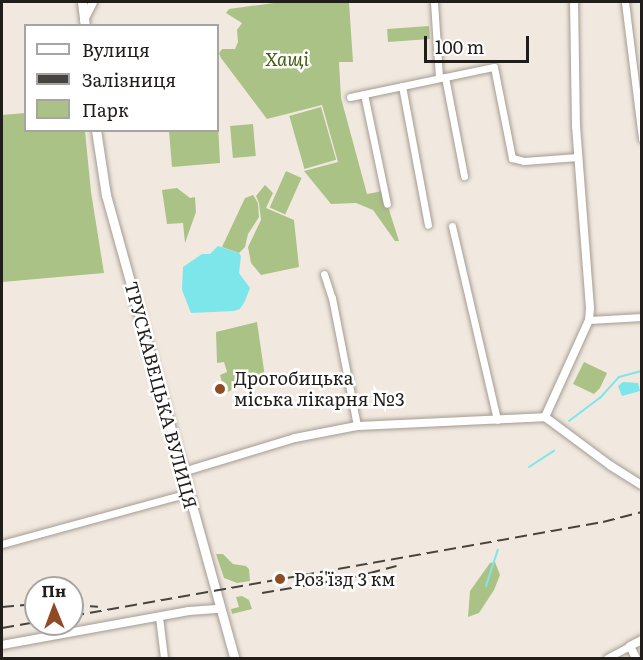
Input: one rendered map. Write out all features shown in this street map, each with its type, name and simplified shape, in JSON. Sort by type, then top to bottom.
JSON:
[{"type":"main road","points":[[82,2],[85,23]]},
{"type":"main road","name":"ТРУСКАВЕЦЬКА ВУЛИЦЯ","points":[[96,132],[106,195],[234,658]]},
{"type":"street","points":[[85,23],[93,2]]},
{"type":"street","points":[[434,2],[442,78],[464,176]]},
{"type":"street","points":[[545,417],[589,320],[590,289],[578,156],[574,2]]},
{"type":"street","points":[[625,2],[642,139]]},
{"type":"street","points":[[350,97],[494,67],[511,153],[515,160],[578,156]]},
{"type":"street","points":[[402,86],[428,225]]},
{"type":"street","points":[[364,94],[387,204]]},
{"type":"street","points":[[452,226],[497,420]]},
{"type":"street","points":[[324,274],[332,298],[357,426]]},
{"type":"street","points":[[589,320],[642,317]]},
{"type":"street","points":[[183,472],[295,438],[357,426],[545,417],[611,466],[642,485]]},
{"type":"street","points":[[2,544],[189,493]]},
{"type":"street","points":[[2,645],[159,617],[220,609]]},
{"type":"street","points":[[159,617],[164,658]]},
{"type":"street","points":[[607,658],[642,640]]},
{"type":"street","points":[[630,646],[636,658]]},
{"type":"green space","name":"Хащі","points":[[281,2],[349,2],[353,62],[339,62],[341,98],[367,194],[383,191],[399,241],[395,241],[373,210],[356,203],[331,204],[304,171],[338,162],[322,105],[267,119],[221,58],[219,53],[222,49],[235,49],[238,42],[237,30],[242,23],[226,13],[229,9]]},
{"type":"green space","points":[[429,26],[430,39],[388,42],[387,29]]},
{"type":"green space","points":[[321,107],[336,160],[304,169],[289,116]]},
{"type":"green space","points":[[24,113],[24,132],[85,132],[91,192],[104,273],[2,282],[2,115]]},
{"type":"green space","points":[[253,124],[256,156],[233,158],[230,126]]},
{"type":"green space","points":[[169,132],[218,132],[220,163],[172,167]]},
{"type":"green space","points":[[286,171],[302,178],[285,214],[270,208]]},
{"type":"green space","points":[[265,185],[273,193],[266,208],[294,220],[299,267],[261,275],[251,263],[248,247],[261,220],[256,196]]},
{"type":"green space","points":[[177,188],[190,198],[195,197],[196,212],[185,243],[183,223],[167,224],[162,190]]},
{"type":"green space","points":[[253,195],[258,203],[259,217],[248,234],[245,247],[239,253],[222,247],[245,198]]},
{"type":"green space","points":[[257,322],[265,377],[225,393],[220,375],[227,372],[224,362],[217,363],[216,332]]},
{"type":"green space","points":[[584,362],[607,373],[600,388],[594,394],[573,384]]},
{"type":"green space","points":[[216,554],[223,554],[233,564],[246,566],[249,569],[250,581],[237,583],[224,578]]},
{"type":"green space","points":[[495,562],[500,575],[494,590],[479,613],[468,617],[470,591],[490,563]]},
{"type":"green space","points":[[242,596],[249,600],[252,609],[232,614],[231,609],[239,607],[236,597]]},
{"type":"water","points":[[218,246],[239,253],[241,256],[239,273],[250,288],[245,301],[240,309],[234,311],[191,313],[182,290],[183,267],[202,254],[210,254]]},
{"type":"water","points":[[623,382],[638,383],[640,391],[622,396],[618,386]]},
{"type":"waterway","points":[[569,421],[600,398],[619,377],[642,371]]},
{"type":"waterway","points":[[529,467],[554,451]]},
{"type":"waterway","points":[[486,586],[498,550]]},
{"type":"railway","points":[[84,614],[603,522],[642,512]]},
{"type":"railway","points":[[262,593],[351,578],[396,566]]},
{"type":"railway","points":[[2,607],[24,605]]},
{"type":"railway","points":[[84,606],[98,607]]},
{"type":"railway","points":[[2,628],[24,624]]},
{"type":"place","name":"Дрогобицька міська лікарня №3","points":[[220,389]]},
{"type":"place","name":"Роз'їзд 3 км","points":[[280,579]]}]
